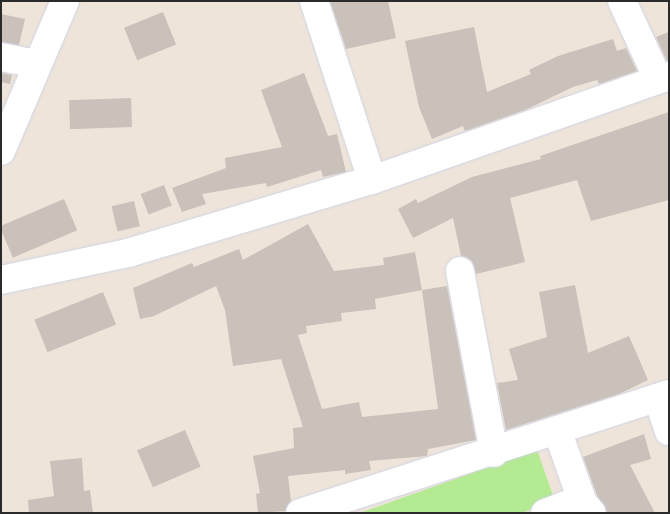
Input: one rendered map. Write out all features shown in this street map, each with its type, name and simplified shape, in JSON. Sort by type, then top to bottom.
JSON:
[{"type":"street","points":[[1,151],[36,64],[65,1]]},
{"type":"street","points":[[314,1],[372,180]]},
{"type":"street","points":[[1,280],[128,253],[372,180],[663,78],[622,1]]},
{"type":"street","points":[[1,57],[36,64]]},
{"type":"street","points":[[460,271],[494,453]]},
{"type":"street","points":[[300,513],[494,453],[557,430],[663,396],[669,432]]},
{"type":"street","points":[[557,430],[587,508]]},
{"type":"street","points":[[545,513],[574,502],[587,508]]},
{"type":"green space","points":[[537,450],[555,501],[521,513],[360,513]]},
{"type":"building","points":[[330,1],[388,1],[396,38],[346,49]]},
{"type":"building","points":[[163,12],[176,44],[137,60],[124,28]]},
{"type":"building","points":[[1,14],[25,19],[19,45],[1,42]]},
{"type":"building","points":[[474,27],[487,92],[531,74],[529,70],[558,56],[613,39],[617,51],[626,48],[637,71],[599,84],[597,80],[573,87],[525,110],[465,131],[463,126],[432,139],[419,107],[405,41]]},
{"type":"building","points":[[669,32],[669,61],[667,61],[656,37]]},
{"type":"building","points":[[1,73],[12,75],[10,84],[1,82]]},
{"type":"building","points":[[304,73],[328,136],[337,134],[346,172],[323,177],[321,170],[267,187],[266,183],[202,194],[206,204],[182,212],[172,188],[226,168],[225,158],[282,147],[261,90]]},
{"type":"building","points":[[131,98],[132,127],[70,129],[69,100]]},
{"type":"building","points":[[669,112],[669,200],[591,221],[577,180],[510,198],[525,262],[476,274],[472,261],[461,256],[453,218],[413,238],[398,209],[416,199],[418,203],[472,177],[541,159],[540,156]]},
{"type":"building","points":[[164,185],[172,206],[149,214],[141,194]]},
{"type":"building","points":[[64,199],[77,230],[13,258],[1,226]]},
{"type":"building","points":[[134,201],[140,226],[117,232],[112,206]]},
{"type":"building","points":[[308,224],[334,271],[384,265],[383,258],[415,252],[422,290],[447,286],[476,440],[428,449],[427,456],[369,461],[371,470],[345,474],[345,470],[288,476],[291,501],[285,511],[258,513],[256,494],[260,493],[253,456],[294,448],[293,428],[303,427],[281,359],[233,366],[225,310],[216,286],[154,316],[140,319],[133,288],[192,263],[194,267],[239,249],[243,260]],"holes":[[[422,290],[438,409],[362,417],[359,402],[322,409],[298,335],[307,333],[306,326],[342,321],[341,313],[376,309],[375,299]]]},
{"type":"building","points":[[575,285],[588,353],[629,336],[648,380],[619,394],[506,430],[497,383],[518,380],[509,349],[547,337],[539,292]]},
{"type":"building","points":[[103,292],[116,324],[47,352],[34,320]]},
{"type":"building","points":[[185,430],[201,467],[153,487],[137,450]]},
{"type":"building","points":[[644,434],[651,459],[630,465],[655,513],[607,513],[597,495],[583,457]]},
{"type":"building","points":[[82,458],[84,491],[90,490],[93,513],[29,513],[28,500],[54,496],[50,461]]}]
